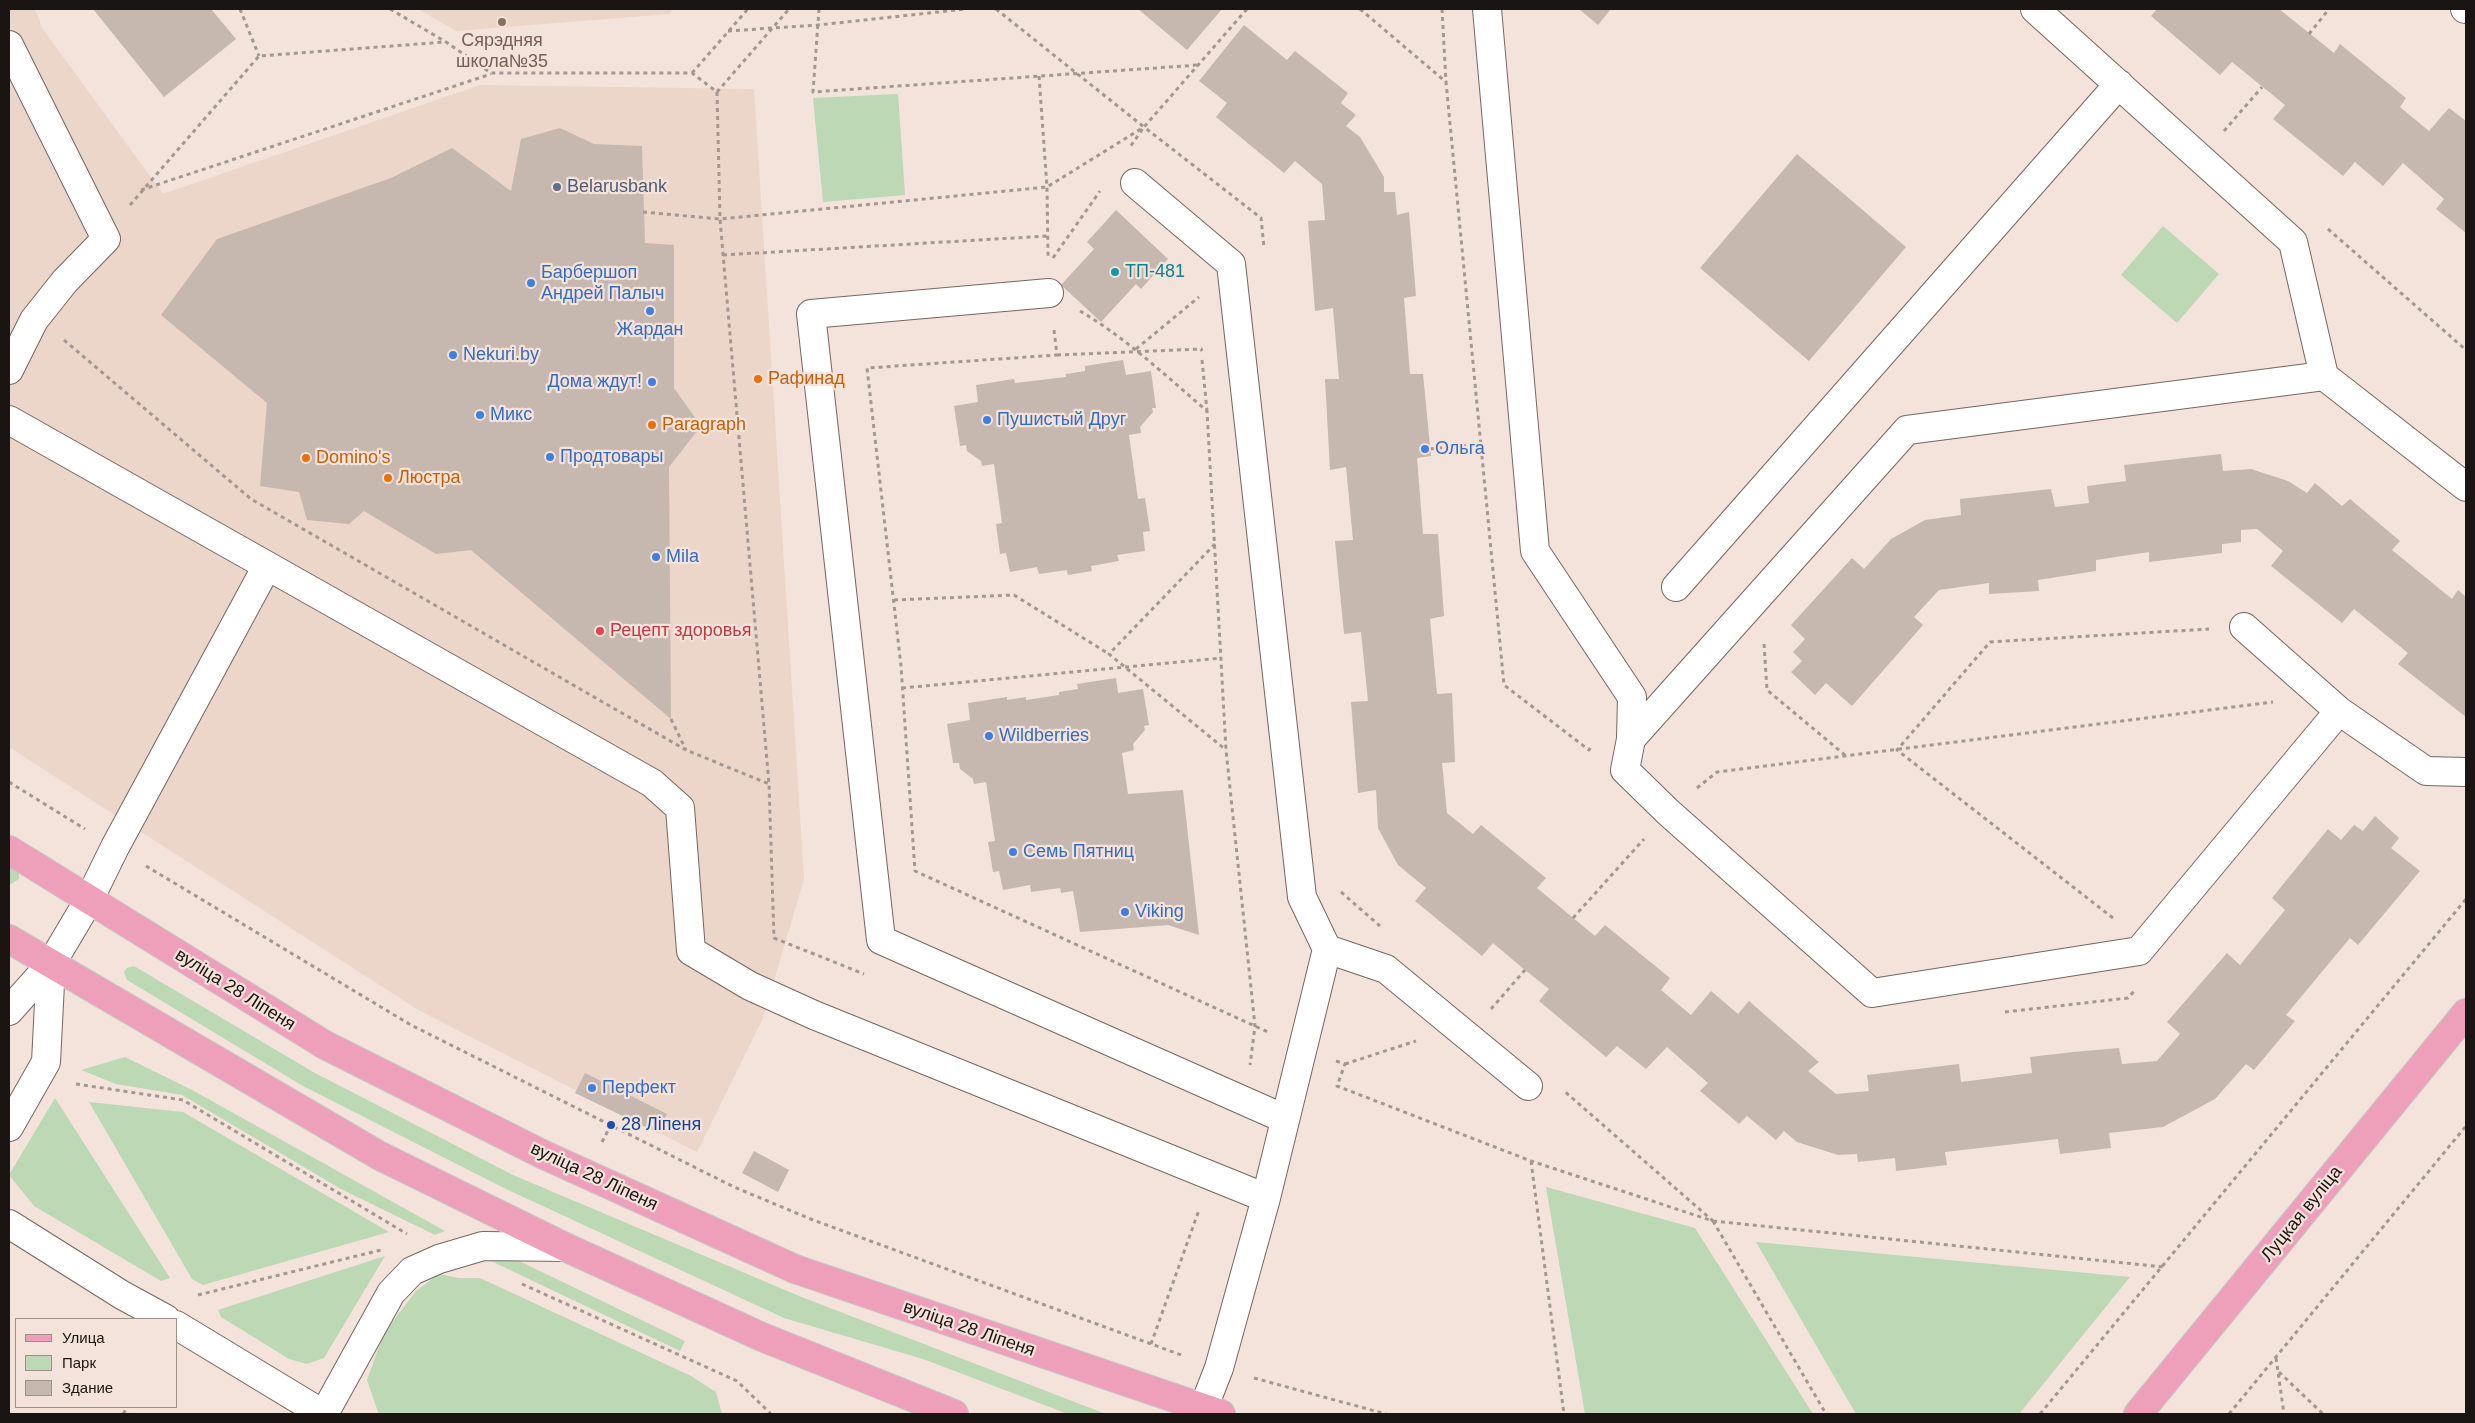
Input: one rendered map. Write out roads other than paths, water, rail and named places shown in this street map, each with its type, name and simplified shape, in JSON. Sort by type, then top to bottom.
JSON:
[{"type":"main road","name":"вуліца 28 Ліпеня","points":[[9,850],[325,1045],[542,1154],[795,1269],[1208,1413]]},
{"type":"main road","points":[[9,939],[380,1156],[565,1247],[762,1336],[954,1414]]},
{"type":"main road","name":"Луцкая вуліца","points":[[2138,1414],[2466,1013]]},
{"type":"lane","points":[[1487,9],[1535,551],[1632,697],[1631,739],[1625,770],[1668,812],[1872,993],[2139,951],[2330,704]]},
{"type":"lane","points":[[2035,9],[2293,242],[2324,376],[2466,487]]},
{"type":"lane","points":[[9,45],[106,239],[65,280],[34,320],[9,370]]},
{"type":"lane","points":[[1676,587],[2119,84]]},
{"type":"lane","points":[[1135,183],[1231,264],[1302,897],[1327,949],[1266,1198],[1218,1368],[1208,1413]]},
{"type":"lane","points":[[1049,293],[811,314],[881,940],[1285,1119]]},
{"type":"lane","points":[[1631,739],[1907,430],[2324,376]]},
{"type":"lane","points":[[9,420],[652,783],[680,808],[691,951],[750,986],[814,1015],[1266,1198]]},
{"type":"lane","points":[[9,1011],[51,964],[89,900],[115,847],[267,566]]},
{"type":"lane","points":[[2244,627],[2330,704],[2426,771],[2466,772]]},
{"type":"lane","points":[[1327,949],[1386,969],[1528,1086]]},
{"type":"lane","points":[[9,1127],[46,1062],[51,964]]},
{"type":"lane","points":[[9,1224],[122,1295],[164,1318]]},
{"type":"lane","points":[[178,1326],[323,1414],[391,1293],[412,1271],[439,1259],[483,1246],[565,1247]]},
{"type":"place","name":"Сярэдняя школа№35","points":[[502,22]]},
{"type":"place","name":"Belarusbank","points":[[557,187]]},
{"type":"place","name":"ТП-481","points":[[1115,272]]},
{"type":"place","name":"Барбершоп Андрей Палыч","points":[[531,283]]},
{"type":"place","name":"Жардан","points":[[650,311]]},
{"type":"place","name":"Nekuri.by","points":[[453,355]]},
{"type":"place","name":"Рафинад","points":[[758,379]]},
{"type":"place","name":"Дома ждут!","points":[[652,382]]},
{"type":"place","name":"Микс","points":[[480,415]]},
{"type":"place","name":"Пушистый Друг","points":[[987,420]]},
{"type":"place","name":"Paragraph","points":[[652,425]]},
{"type":"place","name":"Ольга","points":[[1425,449]]},
{"type":"place","name":"Продтовары","points":[[550,457]]},
{"type":"place","name":"Domino's","points":[[306,458]]},
{"type":"place","name":"Люстра","points":[[388,478]]},
{"type":"place","name":"Mila","points":[[656,557]]},
{"type":"place","name":"Рецепт здоровья","points":[[600,631]]},
{"type":"place","name":"Wildberries","points":[[989,736]]},
{"type":"place","name":"Семь Пятниц","points":[[1013,852]]},
{"type":"place","name":"Viking","points":[[1125,912]]},
{"type":"place","name":"Перфект","points":[[592,1088]]},
{"type":"place","name":"28 Ліпеня","points":[[611,1125]]}]
